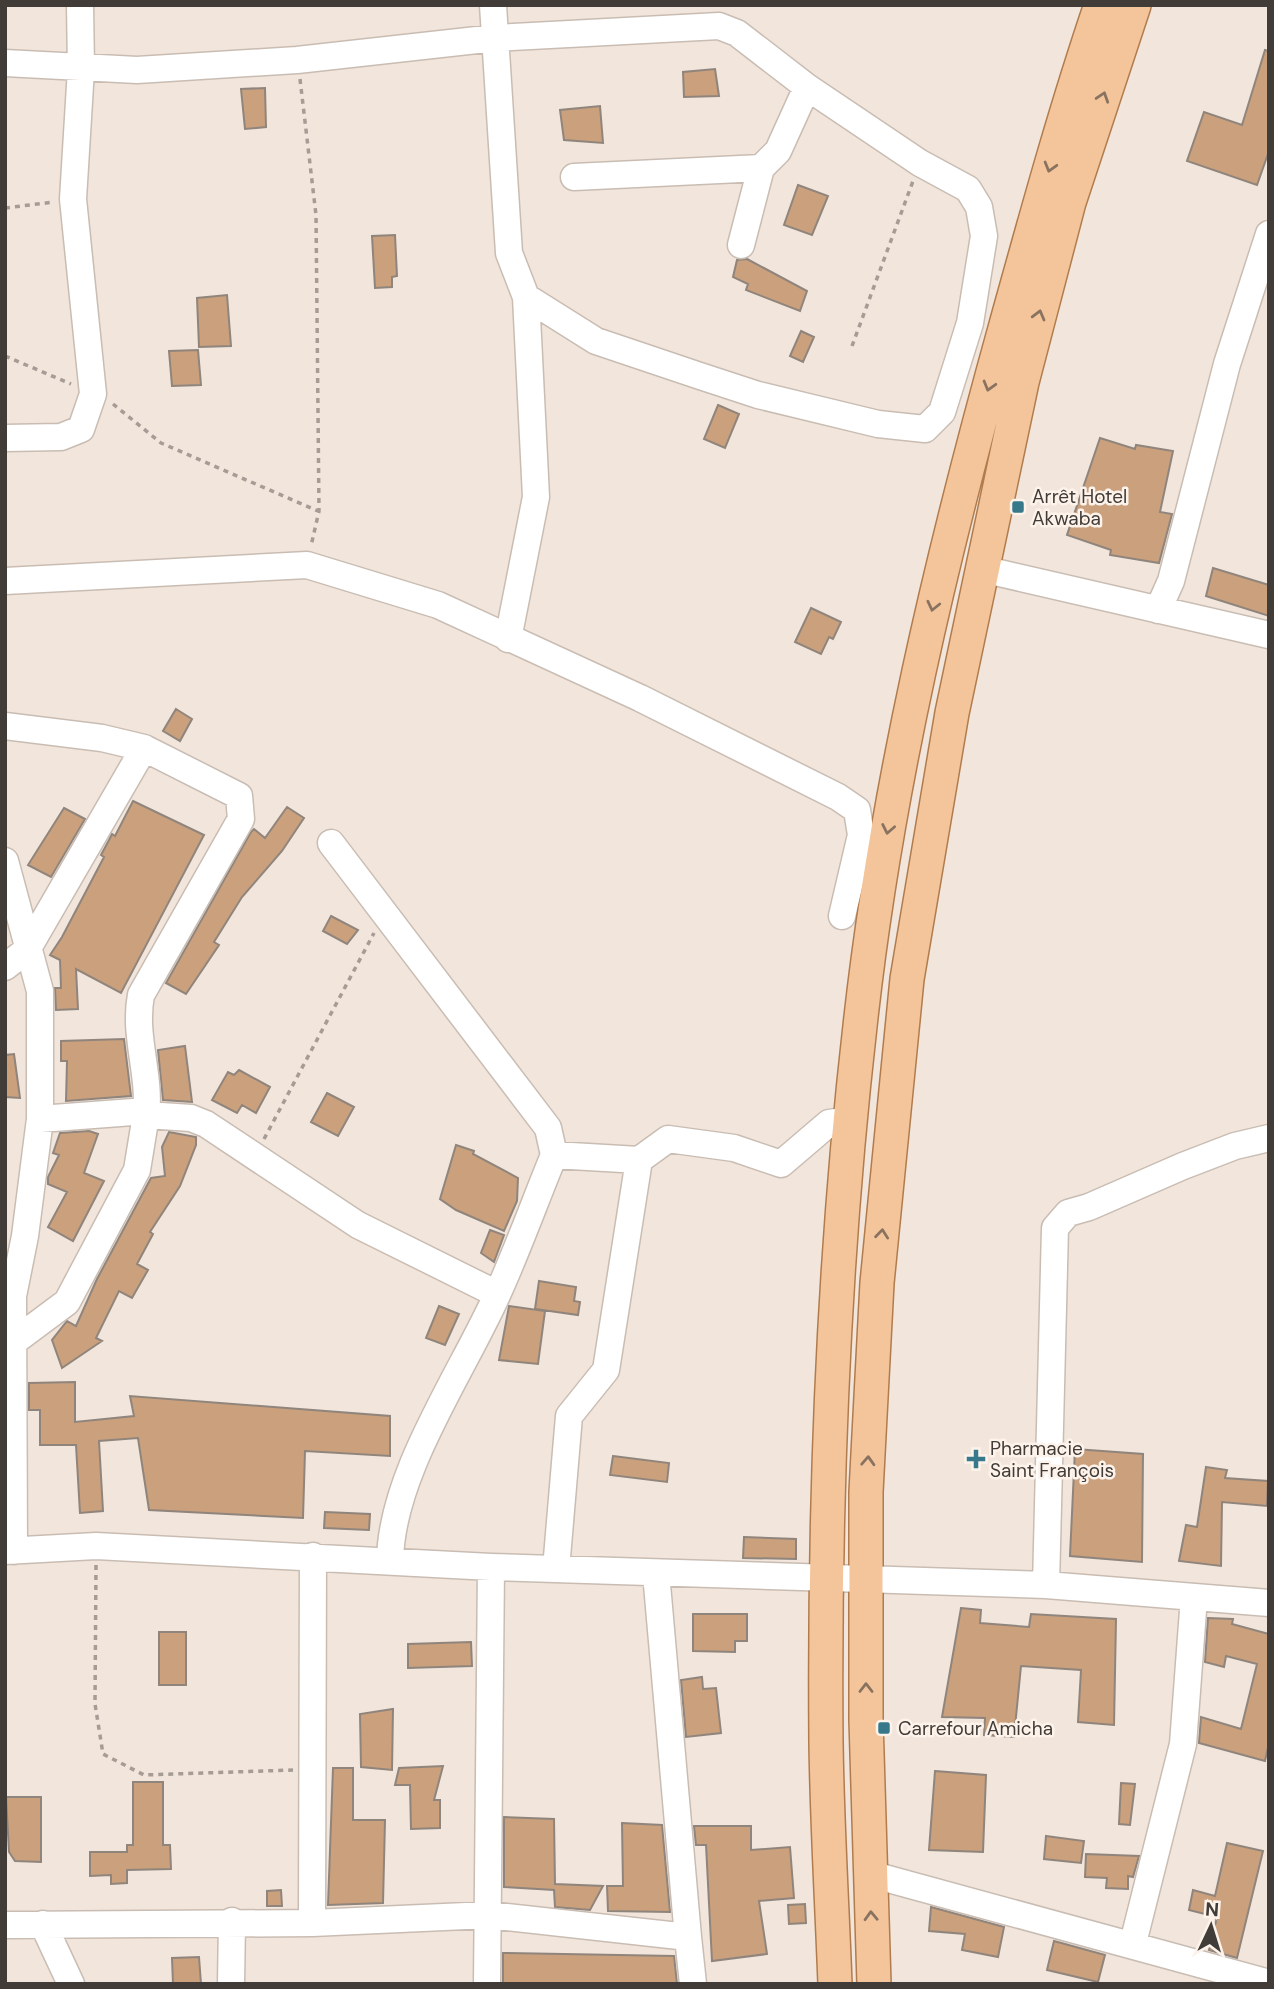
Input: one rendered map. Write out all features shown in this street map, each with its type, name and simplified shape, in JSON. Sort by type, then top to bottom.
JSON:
[{"type":"main road","points":[[835,1984],[826,1744],[828,1464],[859,1027],[884,848],[914,694],[961,486],[1068,101],[1101,5]]},
{"type":"main road","points":[[874,1984],[865,1580],[877,1283],[907,979],[928,845],[982,569],[1025,371],[1069,202],[1134,5]]},
{"type":"street","points":[[5,438],[61,437],[81,429],[93,394],[73,199],[81,69],[80,5]]},
{"type":"street","points":[[493,5],[509,253],[526,297],[536,497],[508,639]]},
{"type":"street","points":[[5,64],[137,70],[298,60],[495,38],[719,26],[737,33],[807,87],[920,163],[968,189],[979,207],[984,236],[970,323],[961,358],[942,412],[925,429],[878,424],[758,395],[700,376],[596,341],[526,297]]},
{"type":"street","points":[[741,246],[761,168],[778,151],[807,87]]},
{"type":"street","points":[[574,177],[761,168]]},
{"type":"street","points":[[1158,610],[1171,581],[1227,364],[1269,234]]},
{"type":"street","points":[[5,581],[307,565],[438,605],[640,698],[838,797],[857,810],[861,835],[842,916]]},
{"type":"street","points":[[982,569],[1269,635]]},
{"type":"street","points":[[5,726],[102,738],[144,748],[239,796],[241,819],[141,995],[137,1017],[148,1096],[137,1170],[67,1302],[10,1333]]},
{"type":"street","points":[[5,967],[27,950],[144,748]]},
{"type":"street","points":[[331,843],[548,1128],[554,1155],[497,1294],[403,1485],[390,1533],[390,1561]]},
{"type":"street","points":[[5,861],[40,991],[40,1119],[15,1233],[10,1333],[16,1454],[10,1551],[96,1546],[491,1567],[1046,1585],[1269,1603]]},
{"type":"street","points":[[40,1119],[133,1112],[191,1118],[206,1124],[358,1225],[497,1294]]},
{"type":"street","points":[[554,1155],[639,1160],[668,1139],[734,1149],[781,1164],[829,1123],[851,1120]]},
{"type":"street","points":[[1046,1585],[1055,1228],[1068,1213],[1090,1207],[1235,1146],[1269,1138]]},
{"type":"street","points":[[556,1569],[569,1416],[606,1370],[639,1160]]},
{"type":"street","points":[[312,1923],[313,1556]]},
{"type":"street","points":[[487,1984],[491,1567]]},
{"type":"street","points":[[656,1573],[694,1984]]},
{"type":"street","points":[[1133,1943],[1182,1744],[1194,1597]]},
{"type":"street","points":[[870,1874],[1133,1943],[1269,1983]]},
{"type":"street","points":[[5,1925],[312,1923],[488,1915],[688,1937]]},
{"type":"street","points":[[231,1984],[232,1922]]},
{"type":"street","points":[[43,1924],[71,1984]]},
{"type":"path","points":[[298,60],[316,215],[319,511],[307,565]]},
{"type":"path","points":[[852,346],[920,163]]},
{"type":"path","points":[[5,208],[73,199]]},
{"type":"path","points":[[5,356],[121,408],[161,443],[319,511]]},
{"type":"path","points":[[256,1157],[297,1073],[385,913]]},
{"type":"path","points":[[96,1546],[95,1704],[103,1754],[144,1775],[314,1769]]},
{"type":"building","points":[[1265,50],[1269,51],[1269,151],[1257,185],[1187,161],[1204,112],[1242,125]]},
{"type":"building","points":[[715,69],[719,96],[684,97],[683,72]]},
{"type":"building","points":[[265,88],[266,127],[245,129],[241,89]]},
{"type":"building","points":[[600,106],[603,143],[564,140],[560,110]]},
{"type":"building","points":[[798,185],[828,196],[812,235],[784,225]]},
{"type":"building","points":[[395,235],[397,276],[392,277],[392,287],[375,288],[372,236]]},
{"type":"building","points":[[747,259],[807,291],[800,311],[746,290],[748,284],[733,277],[737,260]]},
{"type":"building","points":[[227,295],[231,346],[199,347],[197,298]]},
{"type":"building","points":[[801,331],[814,337],[803,362],[790,356]]},
{"type":"building","points":[[198,350],[201,385],[172,386],[169,351]]},
{"type":"building","points":[[718,405],[739,414],[725,448],[704,439]]},
{"type":"building","points":[[1100,438],[1135,449],[1136,445],[1173,451],[1160,512],[1172,514],[1159,563],[1110,555],[1111,550],[1067,535]]},
{"type":"building","points":[[1213,568],[1269,585],[1269,616],[1206,596]]},
{"type":"building","points":[[811,608],[841,622],[833,639],[829,637],[821,654],[795,642]]},
{"type":"building","points":[[176,709],[192,719],[180,741],[163,731]]},
{"type":"building","points":[[133,801],[204,835],[121,993],[76,969],[78,1009],[56,1010],[55,988],[61,988],[60,960],[50,955],[104,857],[101,855],[112,834],[115,836]]},
{"type":"building","points":[[287,807],[304,818],[282,851],[242,897],[214,942],[219,945],[186,994],[166,983],[251,832],[254,829],[265,838]]},
{"type":"building","points":[[64,808],[85,819],[51,877],[28,865]]},
{"type":"building","points":[[331,916],[358,930],[347,944],[323,931]]},
{"type":"building","points":[[124,1039],[131,1096],[66,1101],[67,1061],[61,1061],[61,1041]]},
{"type":"building","points":[[185,1046],[192,1102],[163,1100],[158,1050]]},
{"type":"building","points":[[14,1054],[20,1098],[5,1097],[5,1055]]},
{"type":"building","points":[[239,1070],[270,1087],[256,1113],[242,1105],[237,1113],[212,1100],[228,1072],[234,1075]]},
{"type":"building","points":[[327,1093],[354,1107],[338,1136],[311,1122]]},
{"type":"building","points":[[89,1131],[98,1134],[84,1173],[104,1181],[73,1241],[48,1227],[67,1192],[48,1184],[48,1177],[59,1155],[53,1153],[60,1133]]},
{"type":"building","points":[[169,1132],[196,1137],[196,1145],[180,1186],[150,1232],[153,1234],[137,1264],[148,1270],[132,1298],[119,1291],[96,1338],[102,1341],[62,1368],[52,1340],[67,1321],[76,1326],[97,1279],[151,1178],[165,1176],[162,1147]]},
{"type":"building","points":[[456,1145],[474,1151],[473,1154],[518,1178],[517,1201],[504,1231],[456,1210],[440,1199]]},
{"type":"building","points":[[490,1230],[504,1235],[494,1262],[481,1253]]},
{"type":"building","points":[[539,1281],[576,1287],[574,1301],[580,1302],[578,1315],[535,1309]]},
{"type":"building","points":[[439,1306],[459,1314],[445,1345],[426,1338]]},
{"type":"building","points":[[509,1306],[545,1311],[538,1364],[499,1360]]},
{"type":"building","points":[[75,1382],[75,1422],[134,1416],[130,1396],[390,1416],[390,1456],[305,1451],[303,1518],[149,1510],[138,1438],[99,1441],[103,1511],[80,1513],[76,1445],[40,1445],[40,1410],[29,1410],[29,1383]]},
{"type":"building","points":[[1075,1449],[1143,1454],[1142,1562],[1070,1556]]},
{"type":"building","points":[[613,1456],[669,1463],[667,1482],[610,1475]]},
{"type":"building","points":[[1206,1467],[1227,1470],[1225,1478],[1268,1481],[1267,1506],[1222,1502],[1221,1566],[1179,1561],[1186,1525],[1197,1527]]},
{"type":"building","points":[[325,1512],[370,1514],[369,1530],[324,1528]]},
{"type":"building","points":[[744,1537],[796,1539],[796,1559],[743,1558]]},
{"type":"building","points":[[961,1608],[981,1610],[980,1623],[1029,1627],[1031,1614],[1116,1619],[1114,1725],[1078,1722],[1081,1670],[1021,1666],[1014,1737],[984,1735],[985,1718],[942,1717]]},
{"type":"building","points":[[693,1614],[747,1614],[747,1641],[735,1641],[735,1652],[693,1651]]},
{"type":"building","points":[[1208,1618],[1233,1619],[1232,1624],[1269,1634],[1269,1743],[1265,1761],[1199,1743],[1201,1717],[1241,1729],[1257,1664],[1226,1656],[1224,1667],[1205,1662]]},
{"type":"building","points":[[159,1632],[186,1632],[186,1685],[159,1685]]},
{"type":"building","points":[[471,1642],[472,1666],[408,1668],[408,1644]]},
{"type":"building","points":[[702,1677],[703,1689],[716,1688],[721,1733],[686,1737],[681,1680]]},
{"type":"building","points":[[393,1709],[392,1770],[361,1767],[360,1714]]},
{"type":"building","points":[[443,1766],[434,1800],[440,1800],[440,1828],[411,1829],[410,1785],[395,1785],[399,1768]]},
{"type":"building","points":[[333,1768],[353,1768],[353,1820],[385,1820],[383,1903],[328,1905]]},
{"type":"building","points":[[935,1771],[986,1775],[983,1852],[929,1850]]},
{"type":"building","points":[[133,1782],[163,1782],[163,1845],[170,1845],[171,1869],[127,1870],[127,1883],[111,1884],[111,1875],[90,1876],[90,1852],[127,1852],[127,1845],[133,1845]]},
{"type":"building","points":[[1121,1783],[1135,1784],[1130,1825],[1119,1824]]},
{"type":"building","points":[[6,1797],[41,1797],[41,1862],[15,1861],[9,1852]]},
{"type":"building","points":[[504,1817],[554,1819],[555,1884],[603,1886],[590,1910],[555,1907],[554,1890],[504,1887]]},
{"type":"building","points":[[622,1823],[662,1825],[670,1912],[608,1911],[607,1886],[623,1886]]},
{"type":"building","points":[[694,1826],[751,1826],[751,1850],[790,1847],[794,1898],[759,1901],[767,1954],[712,1961],[706,1845],[696,1845]]},
{"type":"building","points":[[1046,1836],[1084,1841],[1081,1863],[1044,1859]]},
{"type":"building","points":[[1227,1843],[1263,1851],[1237,1958],[1209,1950],[1217,1917],[1189,1910],[1193,1890],[1215,1896]]},
{"type":"building","points":[[1086,1854],[1139,1856],[1133,1877],[1128,1876],[1128,1889],[1106,1888],[1107,1878],[1085,1877]]},
{"type":"building","points":[[281,1890],[282,1906],[267,1906],[267,1891]]},
{"type":"building","points":[[805,1904],[806,1923],[789,1924],[788,1905]]},
{"type":"building","points":[[931,1907],[1004,1927],[998,1957],[962,1950],[965,1934],[929,1931]]},
{"type":"building","points":[[1054,1941],[1105,1955],[1098,1982],[1047,1970]]},
{"type":"building","points":[[503,1953],[674,1956],[677,1984],[503,1984]]},
{"type":"building","points":[[199,1957],[201,1984],[173,1984],[172,1958]]},
{"type":"place","name":"Arrêt Hotel Akwaba","points":[[1018,507]]},
{"type":"place","name":"Pharmacie Saint François","points":[[976,1459]]},
{"type":"place","name":"Carrefour Amicha","points":[[884,1728]]}]
